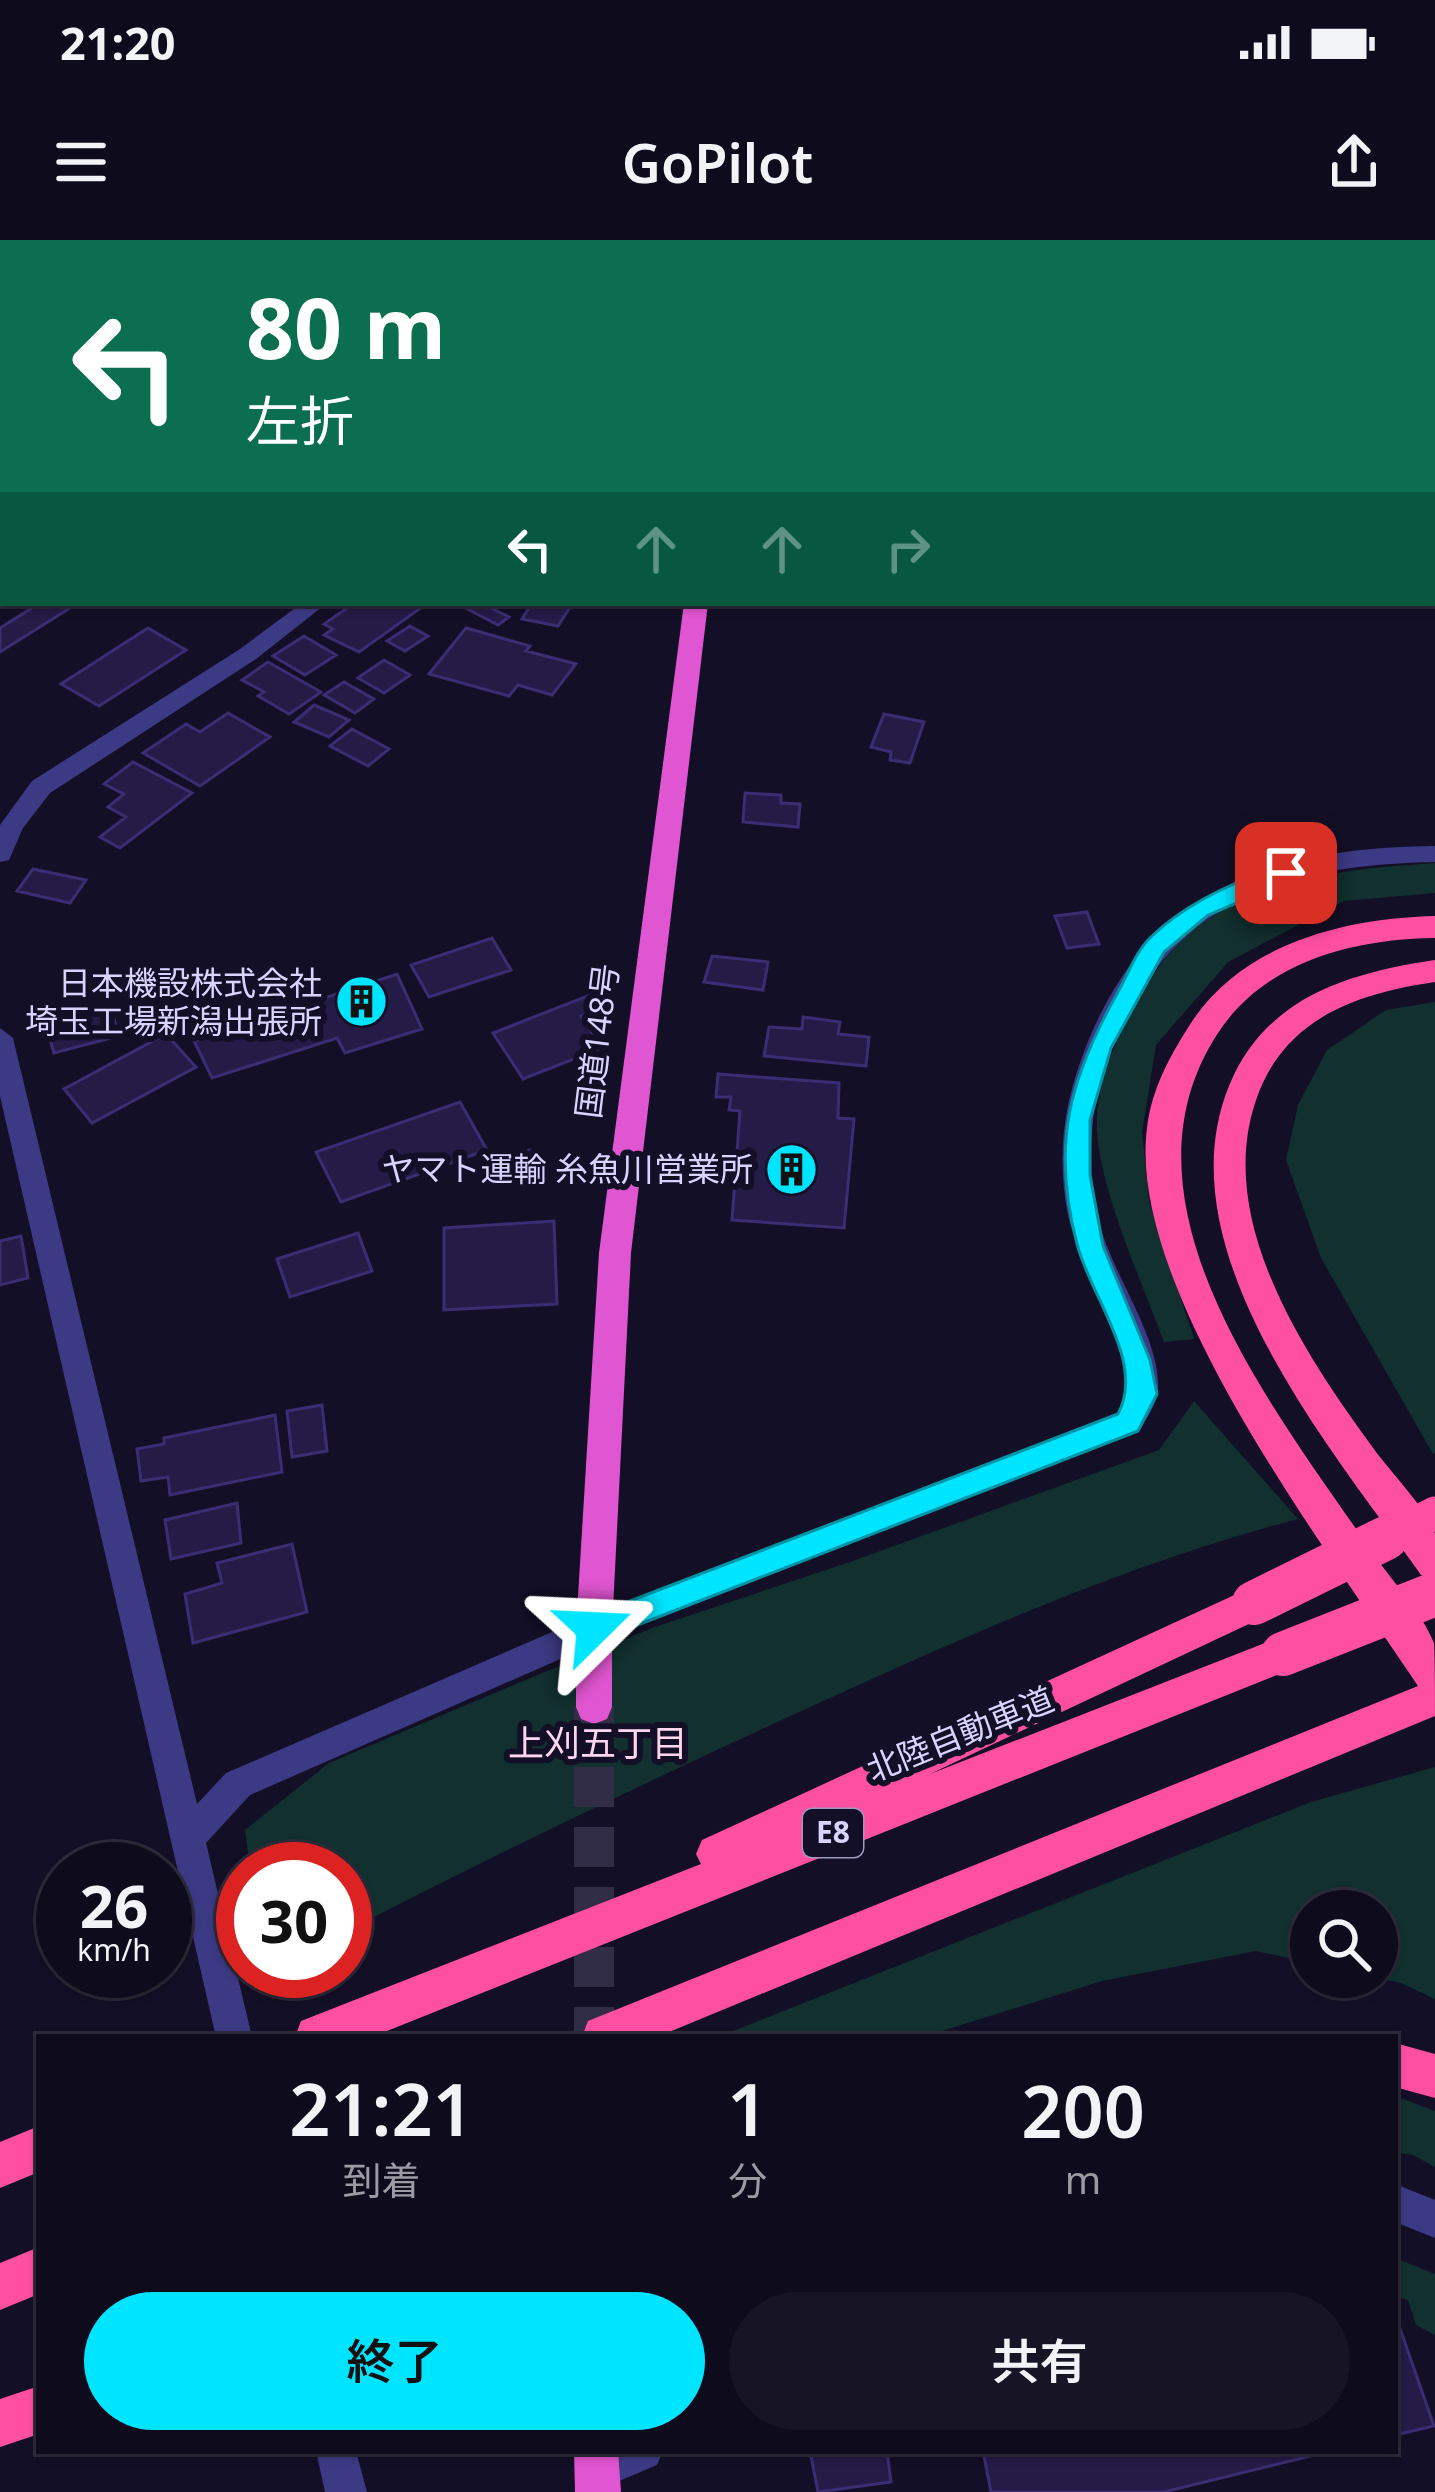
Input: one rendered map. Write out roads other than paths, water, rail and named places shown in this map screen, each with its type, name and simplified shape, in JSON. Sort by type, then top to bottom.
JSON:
[{"type":"highway","name":"国道148号","points":[[594,1707],[594,1628],[615,1252],[697,606]]},
{"type":"highway","points":[[1435,927],[1358,934],[1292,955],[1237,987],[1195,1033],[1168,1087],[1161,1150],[1170,1221],[1194,1291],[1234,1372],[1435,1678]]},
{"type":"highway","points":[[1435,971],[1368,981],[1317,1001],[1273,1033],[1242,1081],[1226,1135],[1228,1196],[1249,1268],[1288,1346],[1435,1563]]},
{"type":"highway","points":[[382,2011],[1254,1604],[1435,1513]]},
{"type":"highway","name":"北陸自動車道","points":[[324,2034],[1435,1594]]},
{"type":"highway","points":[[611,2034],[1435,1697]]},
{"type":"highway","points":[[1398,2066],[1435,2076]]},
{"type":"highway","points":[[0,2165],[36,2151]]},
{"type":"highway","points":[[0,2287],[36,2271]]},
{"type":"highway","points":[[0,2423],[36,2411]]},
{"type":"street","points":[[0,854],[12,826],[41,787],[248,654],[312,606]]},
{"type":"street","points":[[189,1837],[238,1784],[594,1628],[1128,1422],[1143,1394],[1136,1360],[1090,1246],[1077,1175],[1077,1120],[1099,1048],[1126,993],[1155,946],[1199,909],[1311,865],[1435,854]]},
{"type":"street","points":[[0,1038],[13,1153],[189,1837],[233,2034]]},
{"type":"street","points":[[1398,2205],[1435,2219]]},
{"type":"street","points":[[337,2454],[346,2492]]},
{"type":"street","points":[[597,2472],[637,2454]]},
{"type":"tunnel","points":[[594,1707],[594,2034]]},
{"type":"place","name":"日本機設株式会社 埼玉工場新潟出張所","points":[[361,1002]]},
{"type":"place","name":"ヤマト運輸 糸魚川営業所","points":[[792,1169]]},
{"type":"district","name":"上刈五丁目","points":[[598,1743]]}]
